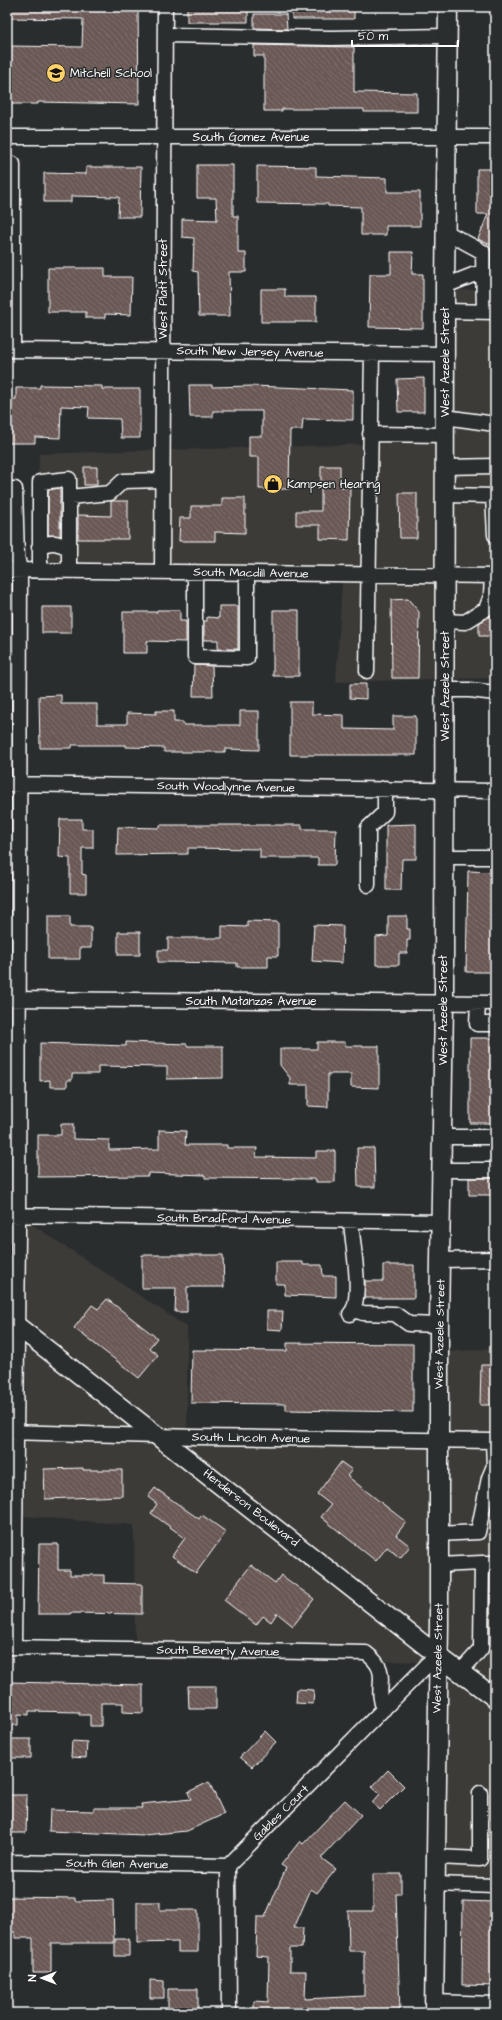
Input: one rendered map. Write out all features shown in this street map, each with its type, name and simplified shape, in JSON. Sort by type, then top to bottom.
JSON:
[{"type":"main road","name":"West Azeele Street","points":[[434,2008],[439,1324],[444,1003],[445,286],[448,7]]},
{"type":"main road","name":"Henderson Boulevard","points":[[12,1322],[437,1655],[495,1698]]},
{"type":"street","name":"West Platt Street","points":[[162,571],[163,137],[165,7]]},
{"type":"street","points":[[165,36],[331,38],[448,36]]},
{"type":"street","name":"South Gomez Avenue","points":[[7,137],[495,137]]},
{"type":"street","points":[[10,350],[13,164]]},
{"type":"street","points":[[445,311],[490,312],[483,271],[483,252],[446,232]]},
{"type":"street","points":[[445,286],[483,271]]},
{"type":"street","name":"South New Jersey Avenue","points":[[10,350],[162,350],[445,354]]},
{"type":"street","points":[[367,671],[367,575],[372,353]]},
{"type":"street","points":[[445,416],[495,424]]},
{"type":"street","points":[[370,434],[445,435]]},
{"type":"street","points":[[445,467],[495,466]]},
{"type":"street","points":[[40,570],[40,482],[69,480],[69,571]]},
{"type":"street","points":[[69,497],[110,493],[123,481],[162,480]]},
{"type":"street","points":[[11,489],[17,556],[13,570],[11,1647]]},
{"type":"street","points":[[445,495],[494,496],[495,535]]},
{"type":"street","points":[[39,547],[46,543],[54,542],[69,548]]},
{"type":"street","name":"South Macdill Avenue","points":[[13,570],[493,576]]},
{"type":"street","points":[[194,572],[196,657],[247,658],[247,573]]},
{"type":"street","points":[[445,621],[465,622],[491,609],[493,576]]},
{"type":"street","points":[[445,690],[470,690],[495,693]]},
{"type":"street","name":"South Woodlynne Avenue","points":[[13,784],[385,788],[495,791]]},
{"type":"street","points":[[368,885],[368,828],[385,812],[385,788]]},
{"type":"street","points":[[444,857],[495,857]]},
{"type":"street","name":"South Matanzas Avenue","points":[[13,999],[495,1003]]},
{"type":"street","points":[[478,1003],[477,1024],[495,1024]]},
{"type":"street","points":[[442,1137],[495,1137]]},
{"type":"street","points":[[442,1170],[495,1170]]},
{"type":"street","name":"South Bradford Avenue","points":[[12,1215],[441,1222]]},
{"type":"street","points":[[351,1221],[352,1239],[356,1250],[356,1300],[352,1312],[395,1314],[409,1324],[439,1324]]},
{"type":"street","points":[[440,1260],[495,1259]]},
{"type":"street","name":"South Lincoln Avenue","points":[[12,1433],[160,1437],[494,1441]]},
{"type":"street","points":[[438,1534],[478,1532],[489,1478],[494,1466],[494,1441]]},
{"type":"street","points":[[438,1565],[488,1563],[481,1648],[460,1672]]},
{"type":"street","name":"South Beverly Avenue","points":[[11,1647],[366,1653],[376,1660],[382,1674],[379,1699],[384,1709]]},
{"type":"street","name":"Gables Court","points":[[228,1866],[437,1655]]},
{"type":"street","points":[[436,1857],[480,1859],[480,1792]]},
{"type":"street","name":"South Glen Avenue","points":[[7,1862],[228,1866]]},
{"type":"street","points":[[228,1866],[229,2013]]},
{"type":"street","points":[[435,1884],[495,1886]]},
{"type":"street","points":[[434,2008],[495,2004]]},
{"type":"shaded area","points":[[495,289],[495,569],[453,569],[453,290]]},
{"type":"shaded area","points":[[437,442],[437,568],[170,564],[171,450]]},
{"type":"shaded area","points":[[154,450],[154,564],[37,563],[39,454]]},
{"type":"shaded area","points":[[342,582],[437,583],[437,679],[336,682]]},
{"type":"shaded area","points":[[453,583],[495,583],[495,678],[453,679]]},
{"type":"shaded area","points":[[26,1223],[30,1223],[187,1327],[187,1430],[163,1429],[26,1323]]},
{"type":"shaded area","points":[[7,1328],[9,1329],[8,1425],[7,1425]]},
{"type":"shaded area","points":[[26,1342],[138,1429],[25,1425]]},
{"type":"shaded area","points":[[495,1348],[495,1434],[447,1433],[447,1352]]},
{"type":"shaded area","points":[[25,1440],[157,1444],[426,1656],[420,1662],[385,1661],[381,1654],[366,1646],[135,1642],[134,1525],[24,1516]]},
{"type":"shaded area","points":[[183,1444],[431,1448],[429,1639]]},
{"type":"shaded area","points":[[447,1448],[495,1448],[495,1688],[446,1652]]},
{"type":"shaded area","points":[[445,1671],[495,1708],[495,1880],[444,1879]]},
{"type":"building","points":[[7,7],[138,7],[139,104],[38,102],[38,104],[7,104],[7,46],[82,47],[83,19],[7,18]]},
{"type":"building","points":[[187,7],[248,7],[248,22],[187,22]]},
{"type":"building","points":[[292,7],[354,7],[354,19],[292,19]]},
{"type":"building","points":[[254,14],[286,14],[287,29],[254,28]]},
{"type":"building","points":[[254,45],[354,47],[354,92],[417,93],[417,112],[364,112],[364,109],[282,109],[282,111],[264,111],[264,56],[254,56]]},
{"type":"building","points":[[197,165],[233,165],[233,216],[238,216],[238,253],[246,253],[246,272],[229,272],[230,316],[199,316],[198,272],[193,271],[194,238],[182,237],[182,219],[217,220],[216,198],[197,198]]},
{"type":"building","points":[[257,166],[316,167],[316,176],[387,178],[387,192],[420,192],[420,226],[386,226],[386,235],[361,235],[361,207],[328,206],[328,204],[257,203]]},
{"type":"building","points":[[86,167],[141,167],[140,217],[118,217],[119,197],[71,196],[71,202],[44,202],[44,173],[86,174]]},
{"type":"building","points":[[477,169],[495,169],[495,247],[478,239],[488,214],[477,214]]},
{"type":"building","points":[[391,252],[413,252],[412,274],[423,274],[423,328],[369,327],[370,274],[391,274]]},
{"type":"building","points":[[48,268],[105,268],[105,277],[132,277],[131,315],[105,314],[105,318],[86,318],[86,312],[48,312]]},
{"type":"building","points":[[261,289],[285,289],[285,297],[316,297],[316,322],[261,322]]},
{"type":"building","points":[[424,378],[424,412],[398,412],[397,379]]},
{"type":"building","points":[[40,385],[102,386],[102,389],[140,389],[140,438],[121,438],[120,419],[88,418],[89,407],[61,406],[60,438],[35,437],[35,443],[7,443],[7,399],[16,399],[16,388],[40,388]]},
{"type":"building","points":[[189,385],[212,385],[212,387],[253,386],[353,390],[353,420],[303,419],[302,430],[290,430],[289,489],[259,489],[259,457],[249,457],[249,436],[262,436],[262,411],[213,411],[213,417],[190,417]]},
{"type":"building","points":[[321,466],[340,466],[340,487],[350,487],[349,540],[320,539],[320,525],[296,525],[296,511],[321,511]]},
{"type":"building","points":[[84,467],[97,467],[97,485],[84,485]]},
{"type":"building","points":[[60,488],[60,536],[48,535],[48,490]]},
{"type":"building","points":[[399,493],[417,493],[417,538],[400,538]]},
{"type":"building","points":[[222,498],[245,498],[245,533],[215,532],[215,541],[179,541],[180,518],[191,518],[191,506],[222,506]]},
{"type":"building","points":[[111,501],[128,501],[128,539],[78,539],[78,515],[111,516]]},
{"type":"building","points":[[408,599],[419,612],[418,678],[392,678],[391,600]]},
{"type":"building","points":[[219,606],[238,606],[238,649],[218,649],[218,640],[204,640],[204,621],[207,621],[207,617],[219,618]]},
{"type":"building","points":[[42,607],[71,607],[71,633],[42,633]]},
{"type":"building","points":[[157,610],[180,610],[180,621],[186,621],[186,642],[147,641],[147,653],[123,653],[123,612],[157,612]]},
{"type":"building","points":[[273,610],[299,610],[299,676],[273,676]]},
{"type":"building","points":[[492,615],[495,615],[495,636],[479,636],[479,623]]},
{"type":"building","points":[[194,665],[212,666],[213,696],[193,696]]},
{"type":"building","points":[[350,684],[366,684],[366,699],[350,698]]},
{"type":"building","points":[[61,695],[61,704],[97,704],[97,724],[127,724],[127,713],[156,714],[156,711],[174,711],[174,722],[183,722],[183,725],[240,725],[240,711],[259,711],[259,750],[225,749],[225,752],[164,752],[164,748],[126,747],[126,745],[72,745],[72,748],[40,748],[39,696]]},
{"type":"building","points":[[290,702],[312,702],[312,714],[344,715],[344,729],[393,730],[393,716],[416,716],[416,755],[290,755]]},
{"type":"building","points":[[60,819],[82,819],[82,829],[93,829],[93,848],[82,848],[82,874],[86,875],[86,893],[70,893],[70,858],[59,857]]},
{"type":"building","points":[[416,824],[416,859],[402,859],[401,890],[386,890],[386,825]]},
{"type":"building","points":[[160,825],[302,825],[302,829],[336,829],[335,865],[318,865],[318,858],[260,858],[260,849],[188,848],[188,854],[117,855],[118,827],[160,828]]},
{"type":"building","points":[[468,871],[495,872],[495,972],[466,972]]},
{"type":"building","points":[[48,916],[70,916],[70,927],[91,927],[91,948],[80,948],[80,959],[48,959]]},
{"type":"building","points":[[388,916],[407,916],[407,929],[410,929],[410,940],[407,940],[407,953],[399,953],[399,965],[376,965],[376,937],[388,936]]},
{"type":"building","points":[[247,921],[278,922],[278,956],[268,956],[268,967],[237,967],[237,963],[158,962],[158,950],[168,950],[168,938],[222,938],[222,926],[247,927]]},
{"type":"building","points":[[314,925],[343,926],[342,963],[312,961]]},
{"type":"building","points":[[118,932],[140,932],[140,955],[118,955]]},
{"type":"building","points":[[470,1038],[495,1038],[495,1123],[470,1123]]},
{"type":"building","points":[[126,1042],[187,1044],[187,1046],[223,1046],[223,1078],[167,1079],[167,1067],[98,1066],[98,1074],[72,1074],[72,1080],[67,1080],[67,1087],[50,1087],[50,1080],[40,1081],[40,1043],[126,1046]]},
{"type":"building","points":[[317,1042],[345,1042],[345,1046],[379,1046],[379,1088],[351,1087],[351,1074],[328,1074],[328,1107],[308,1106],[308,1085],[290,1085],[290,1078],[280,1065],[280,1049],[317,1049]]},
{"type":"building","points":[[61,1124],[73,1124],[73,1139],[109,1140],[109,1150],[159,1149],[159,1130],[186,1131],[185,1145],[227,1145],[227,1148],[257,1148],[256,1157],[316,1158],[316,1151],[335,1151],[335,1182],[316,1182],[316,1179],[205,1178],[205,1175],[148,1173],[148,1176],[38,1177],[38,1135],[61,1135]]},
{"type":"building","points":[[357,1148],[374,1148],[375,1187],[358,1187]]},
{"type":"building","points":[[469,1178],[495,1178],[495,1195],[469,1195]]},
{"type":"building","points":[[142,1255],[223,1255],[224,1287],[187,1287],[187,1312],[175,1312],[176,1288],[142,1288]]},
{"type":"building","points":[[276,1262],[303,1262],[303,1265],[322,1265],[323,1276],[336,1276],[336,1297],[285,1295],[285,1284],[276,1284]]},
{"type":"building","points":[[383,1265],[414,1265],[414,1298],[365,1298],[365,1281],[383,1281]]},
{"type":"building","points":[[107,1299],[157,1338],[149,1348],[158,1355],[139,1378],[74,1328],[92,1305],[98,1309]]},
{"type":"building","points":[[267,1311],[283,1311],[282,1330],[267,1329]]},
{"type":"building","points":[[287,1343],[413,1344],[413,1412],[286,1410],[286,1404],[191,1403],[192,1350],[287,1351]]},
{"type":"building","points":[[481,1365],[495,1365],[495,1405],[480,1405]]},
{"type":"building","points":[[341,1462],[352,1470],[347,1476],[406,1522],[396,1535],[410,1546],[400,1558],[387,1547],[376,1561],[321,1517],[331,1505],[317,1494]]},
{"type":"building","points":[[83,1468],[83,1470],[122,1470],[122,1496],[45,1499],[44,1469]]},
{"type":"building","points":[[155,1488],[199,1519],[202,1515],[226,1532],[196,1573],[172,1556],[185,1538],[151,1513],[157,1504],[148,1497]]},
{"type":"building","points":[[39,1544],[58,1544],[58,1570],[70,1570],[70,1575],[104,1575],[104,1583],[142,1584],[142,1614],[38,1614]]},
{"type":"building","points":[[251,1565],[275,1583],[281,1575],[314,1599],[293,1626],[277,1613],[271,1622],[263,1616],[256,1625],[224,1600]]},
{"type":"building","points":[[7,1682],[143,1685],[143,1713],[123,1712],[123,1703],[101,1703],[101,1726],[90,1726],[90,1715],[79,1715],[79,1712],[29,1711],[29,1715],[18,1714],[18,1725],[7,1725]]},
{"type":"building","points":[[188,1686],[216,1686],[216,1709],[189,1709]]},
{"type":"building","points":[[297,1689],[314,1690],[313,1704],[296,1703]]},
{"type":"building","points":[[265,1731],[276,1742],[252,1767],[240,1757]]},
{"type":"building","points":[[11,1739],[31,1739],[31,1758],[12,1758]]},
{"type":"building","points":[[72,1741],[87,1742],[86,1758],[71,1757]]},
{"type":"building","points":[[388,1770],[404,1786],[380,1810],[372,1803],[380,1794],[372,1787]]},
{"type":"building","points":[[209,1782],[224,1814],[187,1831],[144,1835],[49,1831],[50,1810],[94,1811],[94,1808],[142,1808],[141,1804],[191,1799],[188,1792]]},
{"type":"building","points":[[7,1795],[27,1795],[26,1833],[7,1833]]},
{"type":"building","points":[[345,1800],[361,1815],[321,1858],[336,1869],[317,1893],[311,1889],[294,1928],[303,1928],[302,1948],[290,1948],[290,1971],[306,1971],[305,1999],[364,1996],[364,1951],[349,1951],[348,1911],[373,1911],[373,1874],[401,1874],[401,1894],[396,1894],[400,2013],[254,2013],[254,2001],[268,2002],[269,1957],[256,1956],[257,1917],[265,1917],[286,1868],[281,1865],[300,1841],[303,1844]]},
{"type":"building","points":[[7,1897],[75,1898],[75,1901],[113,1900],[114,1943],[51,1943],[51,1973],[33,1973],[33,1938],[15,1938],[15,1932],[7,1932]]},
{"type":"building","points":[[463,1901],[495,1902],[495,1986],[462,1985]]},
{"type":"building","points":[[137,1902],[160,1902],[160,1910],[198,1910],[198,1952],[178,1952],[178,1942],[137,1943]]},
{"type":"building","points":[[115,1939],[129,1939],[129,1956],[115,1956]]},
{"type":"building","points":[[150,1980],[164,1981],[164,1998],[150,1998]]},
{"type":"building","points":[[168,1989],[198,1989],[198,2013],[168,2013]]},
{"type":"place","name":"Mitchell School","points":[[56,73]]},
{"type":"place","name":"Kampsen Hearing","points":[[273,484]]}]
